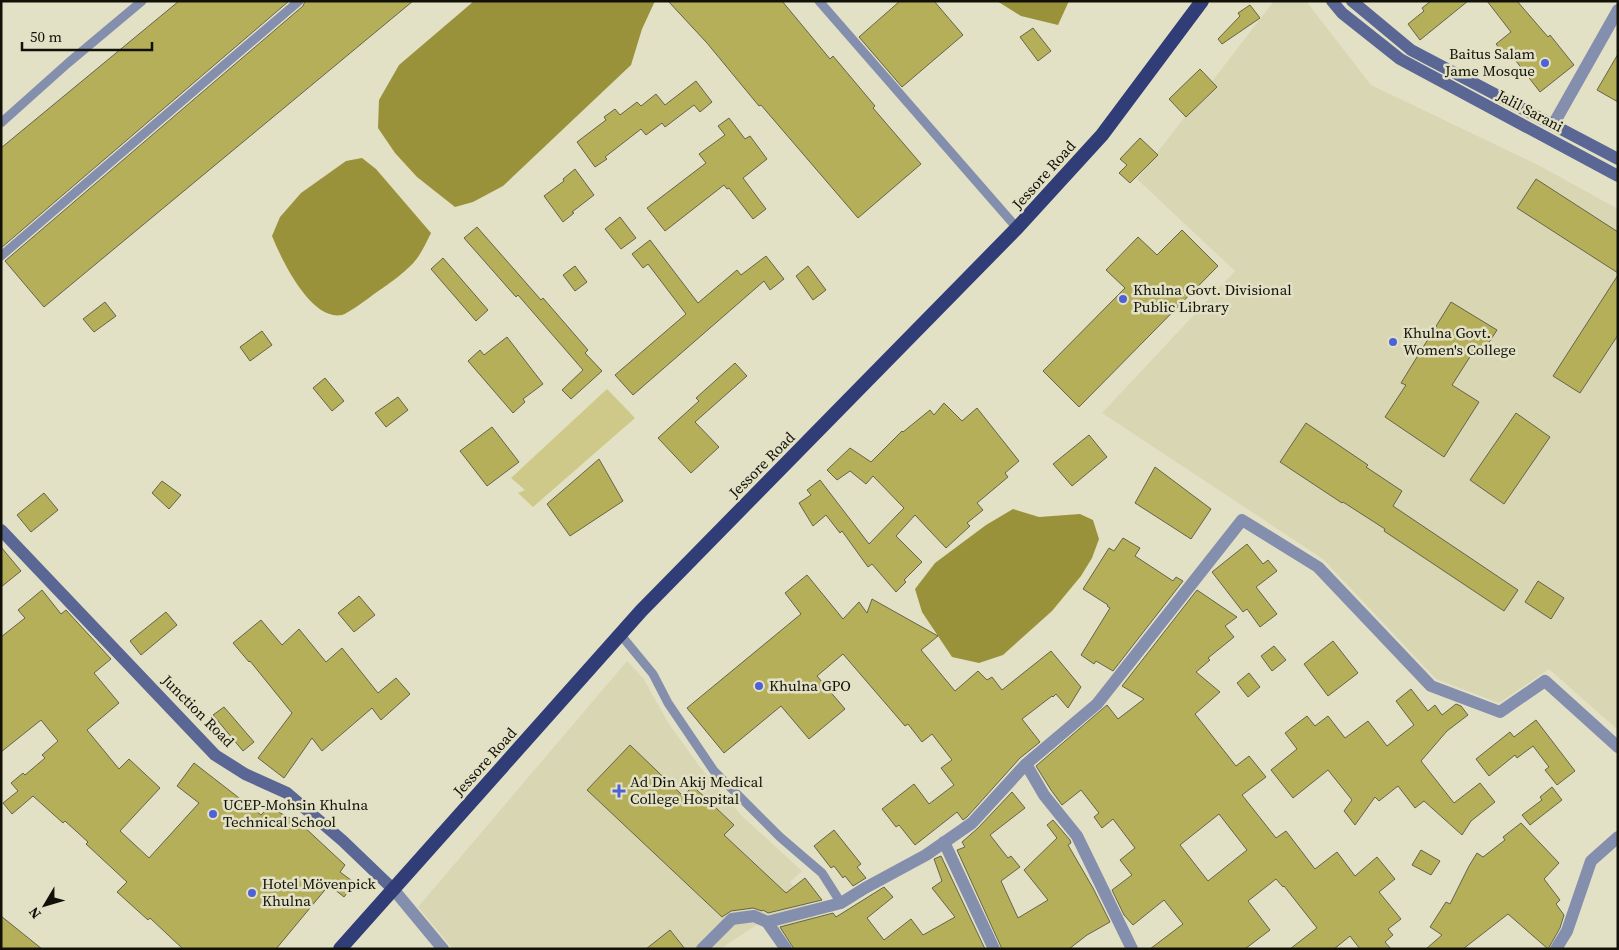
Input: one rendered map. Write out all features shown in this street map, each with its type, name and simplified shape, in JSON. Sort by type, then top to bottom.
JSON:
[{"type":"highway","name":"Jessore Road","points":[[340,949],[648,604],[1017,228],[1102,135],[1202,1]]},
{"type":"main road","name":"Jalil Sarani","points":[[1332,1],[1342,13],[1400,59],[1618,176]]},
{"type":"main road","name":"Jalil Sarani","points":[[1352,1],[1412,50],[1618,159]]},
{"type":"main road","name":"Junction Road","points":[[1,530],[215,755],[245,774],[287,792],[343,841],[394,890]]},
{"type":"street","points":[[1553,124],[1618,10]]},
{"type":"street","points":[[766,922],[841,903],[926,855],[972,823],[1026,764],[1097,704],[1242,520],[1318,567],[1432,686],[1500,712],[1545,681],[1618,746]]},
{"type":"street","points":[[1026,764],[1044,795],[1077,836],[1132,949]]},
{"type":"street","points":[[1556,949],[1567,931],[1591,861],[1618,837]]},
{"type":"street","points":[[944,842],[992,948]]},
{"type":"street","points":[[394,890],[443,949]]},
{"type":"street","points":[[702,949],[732,919],[754,916],[766,922],[786,949]]},
{"type":"lane","points":[[1,123],[68,63],[142,1]]},
{"type":"lane","points":[[1,256],[299,1]]},
{"type":"lane","points":[[819,1],[1017,228]]},
{"type":"lane","points":[[620,634],[653,674],[672,710],[714,771],[780,837],[822,873],[841,903]]},
{"type":"shaded area","points":[[474,1],[655,1],[642,29],[631,65],[503,186],[473,202],[455,207],[417,177],[395,153],[378,128],[379,100],[399,65]]},
{"type":"shaded area","points":[[997,1],[1069,1],[1058,25],[1021,16]]},
{"type":"shaded area","name":"Khulna Govt. Women's College","points":[[1274,1],[1306,1],[1371,85],[1540,166],[1618,209],[1618,730],[1549,669],[1499,703],[1436,679],[1323,559],[1102,413],[1235,271],[1137,179]]},
{"type":"shaded area","points":[[362,158],[376,169],[431,233],[418,257],[399,276],[345,314],[330,314],[319,308],[298,286],[272,236],[280,217],[301,193],[346,161]]},
{"type":"shaded area","points":[[607,389],[635,418],[533,507],[518,493],[525,490],[511,478]]},
{"type":"shaded area","points":[[1013,509],[1039,517],[1080,514],[1093,520],[1099,539],[1092,558],[1081,576],[1052,611],[1003,655],[979,663],[952,657],[922,612],[915,589],[935,563],[986,525]]},
{"type":"shaded area","name":"Ad Din Akij Medical College Hospital","points":[[627,661],[643,678],[669,724],[700,767],[742,816],[802,871],[790,882],[815,917],[782,934],[758,924],[720,949],[453,949],[418,907]]},
{"type":"building","points":[[179,1],[289,1],[1,248],[1,148]]},
{"type":"building","points":[[305,1],[413,1],[44,307],[5,261],[303,6]]},
{"type":"building","points":[[668,1],[782,1],[830,59],[833,56],[875,106],[873,108],[921,164],[858,218],[761,105],[759,106],[707,43]]},
{"type":"building","points":[[900,1],[934,1],[963,35],[902,87],[859,37]]},
{"type":"building","points":[[1431,1],[1468,1],[1420,40],[1408,24],[1424,11],[1422,8]]},
{"type":"building","points":[[1487,1],[1517,1],[1548,37],[1550,35],[1574,65],[1540,92],[1509,52],[1506,56],[1496,44],[1511,32]]},
{"type":"building","points":[[1250,5],[1260,18],[1222,44],[1218,39],[1240,16],[1238,13]]},
{"type":"building","points":[[1033,28],[1051,51],[1038,61],[1020,37]]},
{"type":"building","points":[[1618,54],[1618,102],[1597,90]]},
{"type":"building","points":[[1200,69],[1217,87],[1186,117],[1169,99]]},
{"type":"building","points":[[696,81],[712,102],[700,112],[694,105],[665,127],[662,123],[646,135],[641,129],[595,167],[577,142],[606,120],[604,117],[615,109],[620,115],[637,102],[641,106],[656,94],[665,105]]},
{"type":"building","points":[[729,118],[745,139],[750,136],[767,159],[743,178],[766,209],[753,219],[729,188],[727,189],[724,185],[665,231],[647,208],[706,163],[699,154],[725,135],[718,126]]},
{"type":"building","points":[[1140,138],[1158,155],[1130,183],[1119,173],[1127,165],[1120,159]]},
{"type":"building","points":[[575,169],[594,195],[572,212],[574,213],[563,222],[544,196],[564,181],[563,179]]},
{"type":"building","points":[[1536,179],[1618,232],[1618,273],[1517,208]]},
{"type":"building","points":[[620,217],[636,238],[621,249],[605,229]]},
{"type":"building","points":[[477,227],[541,300],[543,298],[588,350],[585,353],[602,371],[571,399],[562,390],[583,370],[518,295],[516,297],[464,238]]},
{"type":"building","points":[[1182,230],[1218,266],[1079,407],[1043,371],[1125,288],[1106,270],[1138,237],[1157,255]]},
{"type":"building","points":[[650,240],[698,303],[737,270],[741,275],[766,256],[784,279],[770,290],[764,281],[633,395],[615,375],[686,314],[648,264],[643,268],[632,254]]},
{"type":"building","points":[[443,258],[488,310],[476,321],[431,269]]},
{"type":"building","points":[[575,266],[587,282],[575,291],[563,275]]},
{"type":"building","points":[[808,266],[826,290],[813,300],[796,276]]},
{"type":"building","points":[[1618,275],[1618,335],[1580,393],[1553,376]]},
{"type":"building","points":[[105,302],[116,316],[94,332],[83,319]]},
{"type":"building","points":[[1451,302],[1497,330],[1482,353],[1475,349],[1452,385],[1479,402],[1444,457],[1385,417],[1406,385],[1401,383]]},
{"type":"building","points":[[262,331],[272,345],[250,361],[240,347]]},
{"type":"building","points":[[507,337],[543,384],[523,399],[525,402],[513,413],[468,361],[480,350],[484,355]]},
{"type":"building","points":[[735,363],[747,376],[695,422],[719,447],[691,473],[658,438],[699,401],[696,398]]},
{"type":"building","points":[[325,378],[344,401],[332,411],[313,388]]},
{"type":"building","points":[[398,397],[408,410],[386,427],[375,413]]},
{"type":"building","points":[[944,403],[962,421],[977,408],[1019,461],[1005,473],[1008,477],[977,503],[983,510],[967,523],[970,526],[946,548],[915,515],[896,536],[922,562],[904,580],[906,582],[896,592],[872,564],[868,567],[842,531],[840,533],[826,515],[813,526],[799,503],[811,495],[807,490],[820,480],[869,544],[904,508],[873,476],[866,484],[850,471],[837,480],[827,470],[850,448],[871,462],[902,431],[930,410],[934,415]]},
{"type":"building","points":[[1516,413],[1550,437],[1504,504],[1470,480]]},
{"type":"building","points":[[1306,423],[1368,465],[1366,467],[1402,491],[1393,506],[1518,590],[1504,611],[1384,531],[1385,529],[1280,462]]},
{"type":"building","points":[[492,427],[519,462],[487,486],[460,451]]},
{"type":"building","points":[[1089,435],[1107,457],[1072,486],[1053,464]]},
{"type":"building","points":[[599,459],[623,501],[570,536],[547,504]]},
{"type":"building","points":[[1155,467],[1211,509],[1191,539],[1135,503]]},
{"type":"building","points":[[162,481],[181,495],[169,509],[152,493]]},
{"type":"building","points":[[44,493],[58,510],[31,532],[17,515]]},
{"type":"building","points":[[1123,538],[1140,548],[1135,556],[1173,581],[1176,577],[1183,581],[1113,671],[1096,661],[1094,664],[1081,655],[1110,608],[1083,589],[1109,548],[1114,551]]},
{"type":"building","points":[[1247,544],[1263,564],[1268,560],[1277,571],[1256,587],[1277,614],[1260,627],[1247,609],[1243,612],[1212,572]]},
{"type":"building","points":[[1,547],[21,571],[1,587]]},
{"type":"building","points":[[807,575],[843,619],[859,602],[867,613],[872,599],[938,636],[921,650],[955,691],[978,671],[987,680],[992,677],[1002,690],[1051,651],[1081,687],[1068,708],[1056,694],[1022,719],[1040,742],[1020,758],[967,817],[963,820],[957,812],[915,845],[899,825],[896,827],[882,809],[914,784],[929,804],[954,785],[941,768],[952,760],[932,734],[922,742],[908,724],[905,726],[843,654],[817,676],[845,709],[809,739],[781,706],[724,753],[687,708],[801,614],[785,593]]},
{"type":"building","points":[[1538,581],[1564,598],[1551,619],[1525,602]]},
{"type":"building","points":[[42,590],[61,614],[66,610],[111,659],[94,673],[119,703],[87,730],[119,769],[129,759],[160,788],[120,831],[149,858],[199,803],[177,786],[194,763],[261,815],[269,807],[301,824],[345,865],[340,872],[355,883],[344,897],[329,885],[276,949],[183,949],[150,918],[148,920],[117,892],[127,882],[86,844],[88,842],[65,821],[63,823],[33,796],[12,814],[3,803],[18,791],[11,783],[23,773],[25,775],[45,758],[42,755],[58,741],[41,720],[1,752],[1,637],[25,618],[18,610]]},
{"type":"building","points":[[1197,590],[1237,617],[1225,626],[1234,637],[1208,658],[1210,660],[1196,672],[1220,692],[1195,714],[1236,766],[1249,756],[1266,777],[1242,795],[1276,838],[1286,831],[1315,869],[1337,852],[1355,876],[1377,857],[1395,879],[1379,892],[1401,919],[1388,929],[1393,935],[1385,942],[1391,949],[1360,949],[1350,936],[1334,949],[1290,949],[1317,928],[1284,886],[1276,879],[1248,901],[1270,930],[1245,949],[1150,949],[1183,924],[1164,900],[1133,925],[1124,915],[1112,890],[1132,875],[1120,860],[1135,848],[1113,819],[1102,828],[1094,817],[1099,813],[1081,790],[1062,805],[1036,766],[1107,705],[1118,719],[1144,699],[1122,686]],"holes":[[[1219,814],[1247,850],[1208,881],[1180,845]]]},
{"type":"building","points":[[359,596],[375,615],[354,632],[338,613]]},
{"type":"building","points":[[166,612],[177,625],[141,655],[130,641]]},
{"type":"building","points":[[261,620],[282,645],[299,629],[326,662],[342,648],[378,693],[396,678],[410,694],[381,720],[372,708],[322,751],[312,738],[284,778],[258,758],[292,713],[233,643]]},
{"type":"building","points":[[1333,641],[1358,673],[1328,696],[1304,664]]},
{"type":"building","points":[[1274,646],[1286,660],[1272,671],[1261,656]]},
{"type":"building","points":[[1249,673],[1260,687],[1248,697],[1237,683]]},
{"type":"building","points":[[1411,689],[1428,711],[1435,705],[1442,715],[1456,704],[1461,706],[1468,715],[1447,731],[1421,761],[1454,803],[1480,783],[1495,802],[1471,821],[1462,835],[1424,801],[1415,808],[1398,786],[1379,801],[1375,797],[1355,825],[1344,811],[1352,800],[1328,770],[1293,798],[1271,770],[1297,749],[1285,733],[1307,716],[1315,726],[1328,716],[1345,738],[1368,721],[1387,746],[1414,725],[1396,701]]},
{"type":"building","points":[[224,707],[254,742],[243,751],[213,715]]},
{"type":"building","points":[[1536,720],[1575,771],[1557,785],[1545,770],[1549,767],[1533,746],[1517,758],[1515,755],[1489,776],[1476,759],[1510,732],[1514,737]]},
{"type":"building","points":[[630,745],[683,796],[693,786],[734,825],[724,835],[786,893],[805,878],[822,900],[768,913],[753,908],[731,911],[722,917],[587,790]]},
{"type":"building","points":[[1552,787],[1562,800],[1530,825],[1522,815],[1542,800],[1540,797]]},
{"type":"building","points":[[1012,792],[1025,808],[990,835],[1008,858],[1011,856],[1020,867],[1001,881],[1018,918],[1048,900],[1024,870],[1057,838],[1047,825],[1053,820],[1070,840],[1071,843],[1068,845],[1110,922],[1087,935],[1069,949],[1002,949],[957,850],[965,847],[962,842]]},
{"type":"building","points":[[1521,823],[1559,863],[1544,879],[1560,900],[1556,904],[1564,915],[1560,928],[1548,949],[1508,914],[1463,949],[1426,949],[1442,935],[1430,927],[1446,902],[1450,904],[1477,853],[1483,857],[1505,840],[1503,837]]},
{"type":"building","points":[[834,830],[861,864],[857,867],[866,878],[853,886],[845,876],[843,878],[834,866],[831,868],[814,846]]},
{"type":"building","points":[[1421,850],[1440,861],[1431,875],[1412,865]]},
{"type":"building","points":[[941,856],[985,949],[794,949],[780,927],[833,913],[836,917],[884,887],[893,897],[867,918],[884,940],[911,919],[923,935],[955,917],[932,888],[942,881],[934,859]]},
{"type":"building","points":[[1,916],[42,949],[1,949]]},
{"type":"building","points":[[670,930],[685,949],[646,949]]},
{"type":"place","name":"Baitus Salam Jame Mosque","points":[[1545,63]]},
{"type":"place","name":"Khulna Govt. Divisional Public Library","points":[[1123,299]]},
{"type":"place","name":"Khulna Govt. Women's College","points":[[1393,342]]},
{"type":"place","name":"Khulna GPO","points":[[759,686]]},
{"type":"place","name":"Ad Din Akij Medical College Hospital","points":[[619,791]]},
{"type":"place","name":"UCEP-Mohsin Khulna Technical School","points":[[213,814]]},
{"type":"place","name":"Hotel Mövenpick Khulna","points":[[252,893]]}]
